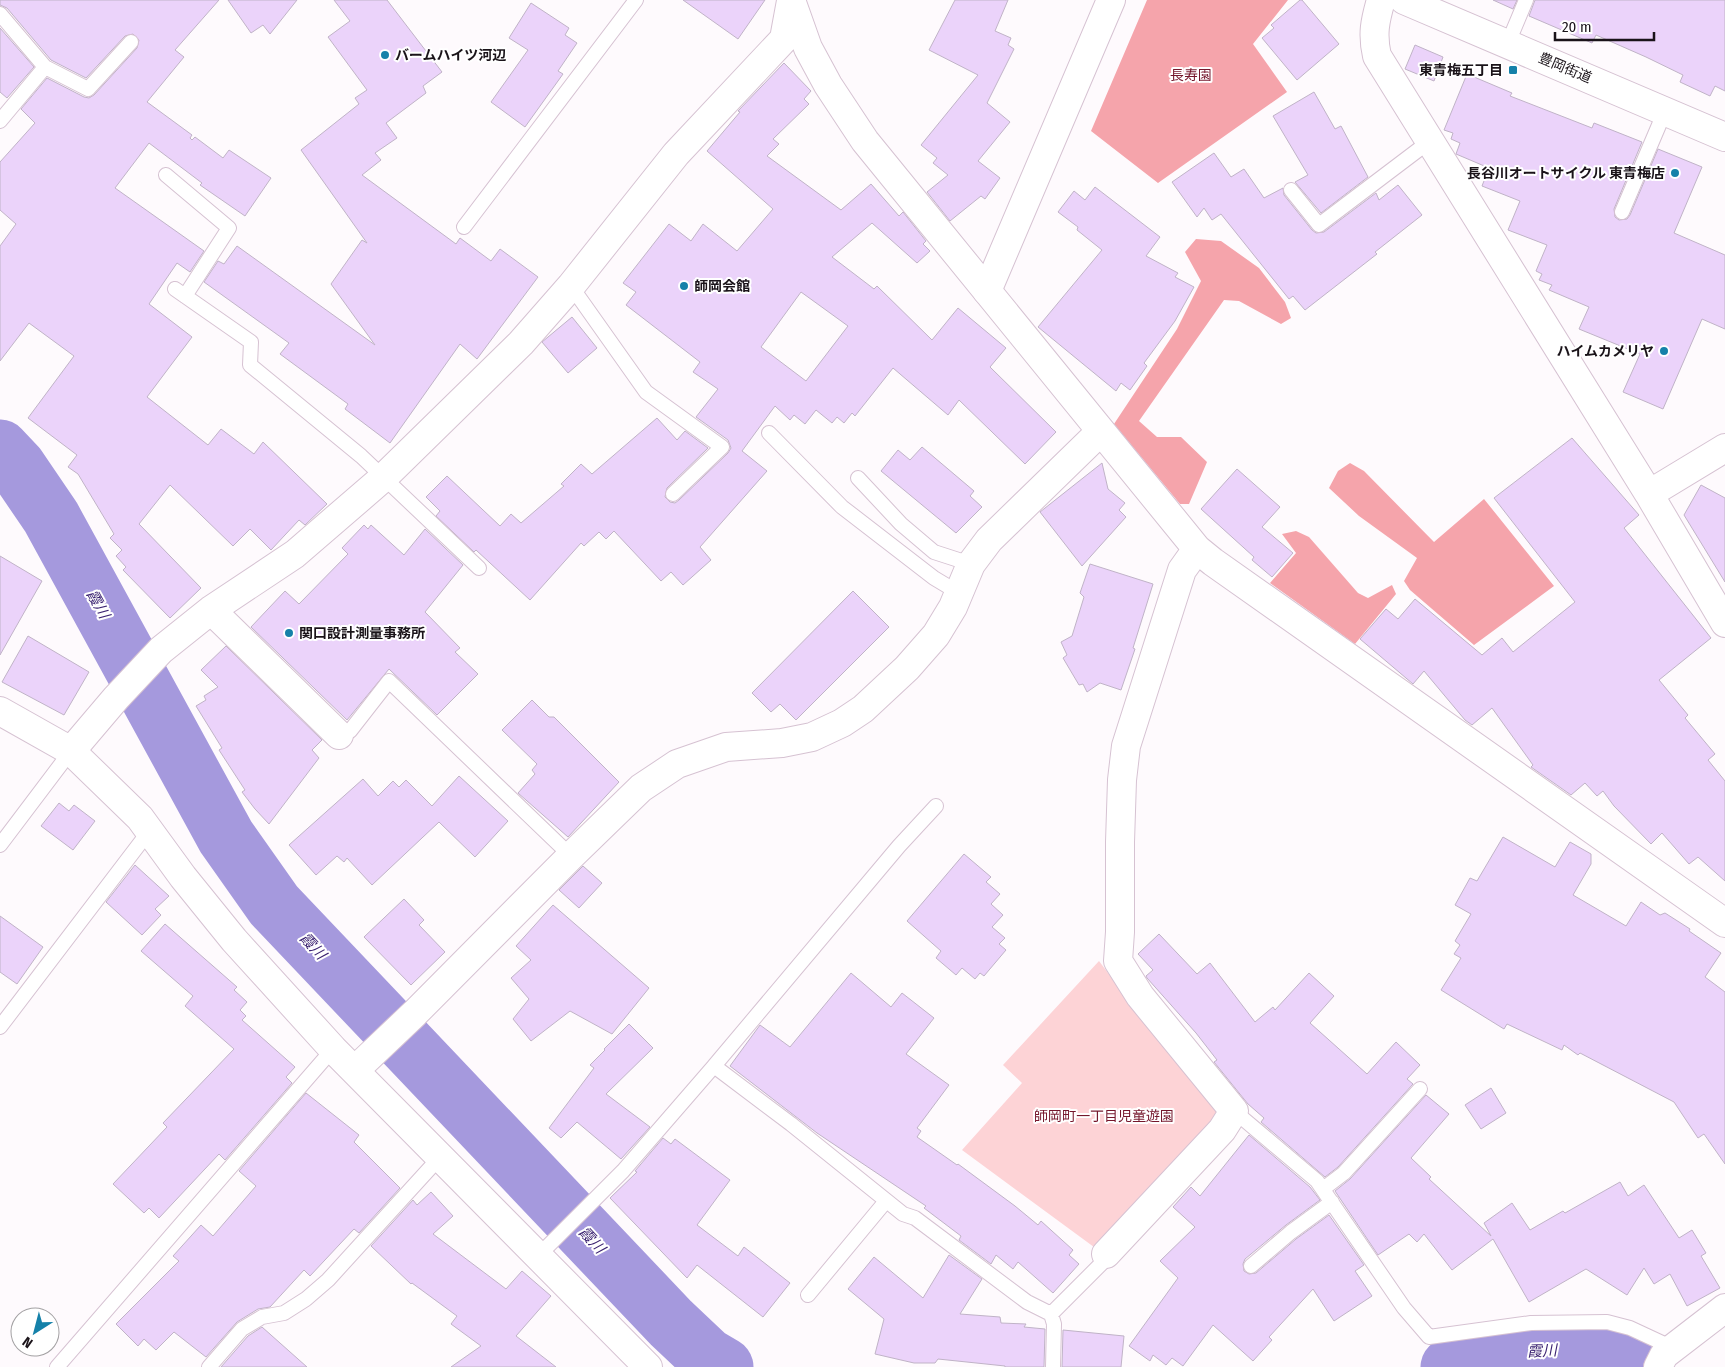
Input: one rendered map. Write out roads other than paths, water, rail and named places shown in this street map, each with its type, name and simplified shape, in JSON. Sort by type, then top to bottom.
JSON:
[{"type":"street","points":[[791,0],[808,48],[828,85],[865,141],[1197,549],[1725,923]]},
{"type":"street","points":[[71,751],[121,692],[157,654],[211,610],[295,554],[383,478],[521,343],[571,286],[676,154],[784,39],[791,0]]},
{"type":"street","points":[[986,292],[1111,0]]},
{"type":"street","points":[[1381,0],[1374,25],[1374,43],[1377,56],[1649,494],[1725,623]]},
{"type":"street","name":"豊岡街道","points":[[1404,0],[1725,137]]},
{"type":"street","points":[[356,1070],[641,788],[677,764],[726,747],[782,743],[812,737],[842,723],[863,709],[907,668],[936,634],[953,607],[971,564],[988,540],[1101,431]]},
{"type":"street","points":[[1649,494],[1725,448]]},
{"type":"street","points":[[1106,1254],[1222,1130],[1234,1112],[1140,996],[1118,961],[1120,932],[1120,833],[1122,780],[1126,746],[1182,570],[1197,549]]},
{"type":"street","points":[[211,610],[339,735]]},
{"type":"street","points":[[0,711],[71,751],[140,818],[234,940],[333,1049],[356,1070],[648,1367]]},
{"type":"street","points":[[1665,1357],[1725,1308]]},
{"type":"lane","points":[[464,227],[636,0]]},
{"type":"lane","points":[[1508,43],[1526,0]]},
{"type":"lane","points":[[0,14],[45,67],[88,89],[131,42]]},
{"type":"lane","points":[[0,121],[45,67]]},
{"type":"lane","points":[[1622,212],[1665,111]]},
{"type":"lane","points":[[1291,190],[1319,225],[1430,141]]},
{"type":"lane","points":[[166,176],[229,228],[180,292],[251,342],[250,365],[361,456],[479,568]]},
{"type":"lane","points":[[571,286],[646,392],[722,447],[674,494]]},
{"type":"lane","points":[[769,433],[842,507],[934,578],[959,593]]},
{"type":"lane","points":[[858,478],[902,524],[934,552],[971,564]]},
{"type":"lane","points":[[339,735],[350,731],[389,681],[571,856]]},
{"type":"lane","points":[[0,844],[71,751]]},
{"type":"lane","points":[[538,1256],[623,1171],[714,1066],[880,867],[936,806]]},
{"type":"lane","points":[[0,1027],[150,830]]},
{"type":"lane","points":[[57,1367],[333,1049]]},
{"type":"lane","points":[[714,1066],[792,1124],[903,1214],[915,1218],[1027,1302],[1052,1314]]},
{"type":"lane","points":[[1323,1189],[1344,1173],[1420,1089]]},
{"type":"lane","points":[[1234,1112],[1317,1181],[1404,1308],[1429,1338],[1531,1323],[1607,1322],[1630,1328],[1665,1357]]},
{"type":"lane","points":[[209,1367],[242,1329],[262,1317],[284,1313],[306,1299],[328,1280],[441,1156]]},
{"type":"lane","points":[[808,1295],[886,1201]]},
{"type":"lane","points":[[1251,1266],[1291,1232],[1332,1202]]},
{"type":"lane","points":[[1052,1314],[1102,1262],[1106,1254]]},
{"type":"lane","points":[[1052,1314],[1054,1324],[1053,1367]]},
{"type":"waterway","name":"霞川","points":[[0,449],[17,467],[51,517],[226,837],[274,905],[671,1323],[707,1357],[724,1367]]},
{"type":"waterway","name":"霞川","points":[[1450,1367],[1518,1353],[1566,1349],[1590,1351],[1612,1357],[1632,1367]]},
{"type":"place","name":"バームハイツ河辺","points":[[385,55]]},
{"type":"place","name":"東青梅五丁目","points":[[1513,70]]},
{"type":"place","name":"長谷川オートサイクル 東青梅店","points":[[1675,173]]},
{"type":"place","name":"師岡会館","points":[[684,286]]},
{"type":"place","name":"ハイムカメリヤ","points":[[1664,351]]},
{"type":"place","name":"関口設計測量事務所","points":[[289,633]]},
{"type":"park label","name":"長寿園","points":[[1191,75]]},
{"type":"park label","name":"師岡町一丁目児童遊園","points":[[1104,1116]]}]
